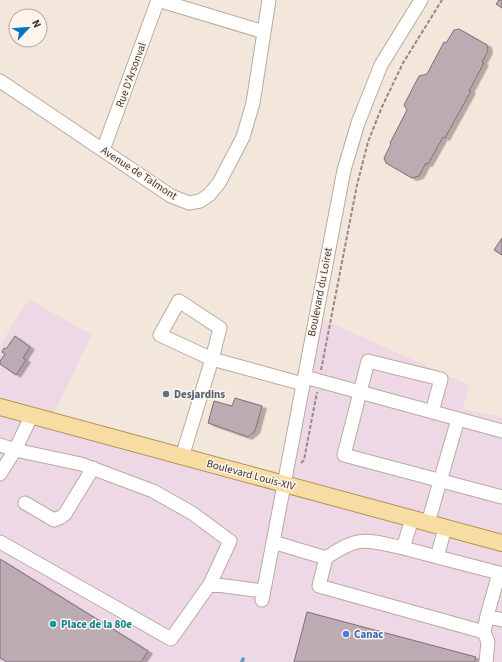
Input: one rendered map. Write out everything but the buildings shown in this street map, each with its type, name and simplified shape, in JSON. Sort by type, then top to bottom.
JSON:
[{"type":"main road","name":"Boulevard Louis-XIV","points":[[0,407],[502,543]]},
{"type":"street","points":[[158,0],[264,32]]},
{"type":"street","name":"Rue D'Arsonval","points":[[103,150],[158,0]]},
{"type":"street","name":"Avenue de Talmont","points":[[0,81],[171,196],[189,203],[200,201],[209,195],[219,183],[244,137],[253,103],[269,0]]},
{"type":"street","name":"Boulevard du Loiret","points":[[210,584],[263,596],[344,170],[358,123],[381,66],[421,0]]},
{"type":"street","points":[[182,457],[212,359],[220,328],[180,302],[160,335],[212,359],[304,380],[319,381],[502,431]]},
{"type":"street","points":[[432,412],[441,379],[368,361],[344,455],[502,497]]},
{"type":"street","points":[[0,474],[15,450],[32,415]]},
{"type":"street","points":[[403,548],[420,521],[439,481],[458,419]]},
{"type":"street","points":[[0,445],[15,450],[81,464],[153,491],[192,513],[230,541],[210,584],[171,639],[0,542]]},
{"type":"street","points":[[25,502],[54,520],[61,517],[65,514],[93,468]]},
{"type":"street","points":[[437,557],[445,528]]},
{"type":"street","points":[[484,632],[319,586],[326,558],[350,543],[364,540],[403,548],[499,573],[484,632],[488,642],[485,662]]},
{"type":"street","points":[[273,542],[326,558]]},
{"type":"street","points":[[487,616],[502,620]]},
{"type":"path","points":[[299,466],[304,460],[357,185],[368,142],[381,109],[403,63],[442,0]]},
{"type":"shaded area","points":[[29,299],[92,335],[56,408],[48,420],[285,484],[315,316],[469,385],[463,409],[502,417],[502,662],[0,662],[0,347]]},
{"type":"place","name":"Desjardins","points":[[166,394]]},
{"type":"place","name":"Place de la 80e","points":[[53,624]]},
{"type":"place","name":"Canac","points":[[346,634]]}]
